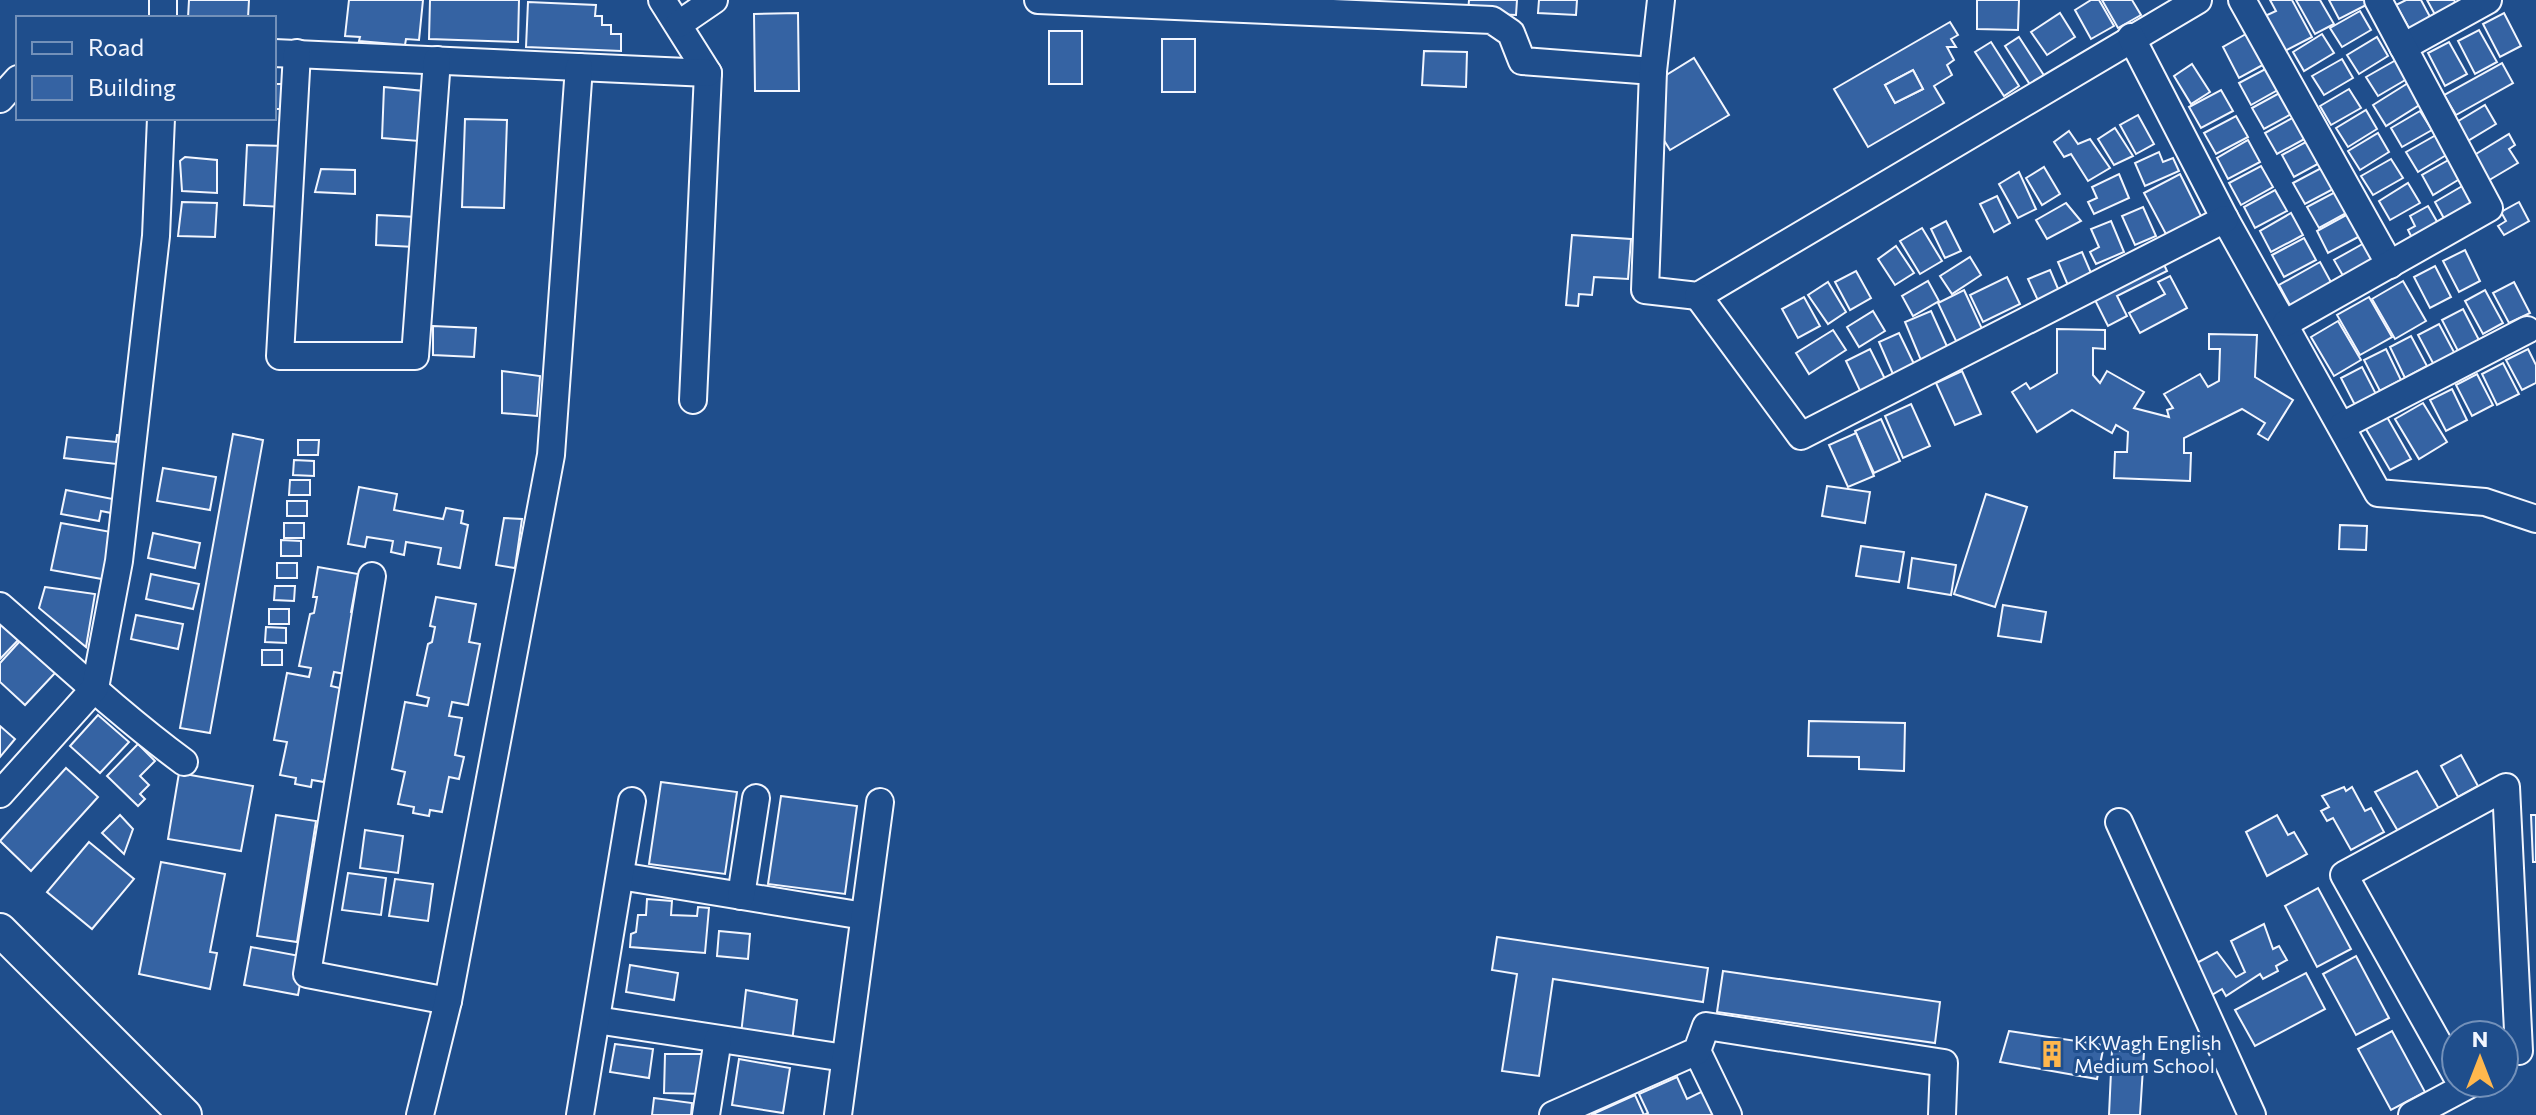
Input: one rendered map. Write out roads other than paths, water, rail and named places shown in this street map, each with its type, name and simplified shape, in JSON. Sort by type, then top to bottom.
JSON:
[{"type":"main road","points":[[0,930],[185,1115]]},
{"type":"street","points":[[662,0],[708,73],[693,400]]},
{"type":"street","points":[[679,24],[714,0]]},
{"type":"street","points":[[1038,0],[1403,8],[1492,20],[1511,33],[1522,61],[1653,71]]},
{"type":"street","points":[[1661,0],[1653,71],[1645,290],[1698,296],[2198,0]]},
{"type":"street","points":[[2242,0],[2390,265]]},
{"type":"street","points":[[2286,323],[2489,208],[2378,0]]},
{"type":"street","points":[[2403,47],[2488,0]]},
{"type":"street","points":[[2131,37],[2225,219],[2286,323],[2378,493],[2485,502],[2536,519]]},
{"type":"street","points":[[437,60],[415,356],[280,356],[286,53],[437,60],[708,73]]},
{"type":"street","points":[[420,1115],[448,1001],[551,455],[579,67]]},
{"type":"street","points":[[0,99],[16,81]]},
{"type":"street","points":[[0,794],[95,688],[122,530],[156,236],[161,120]]},
{"type":"street","points":[[1698,296],[1801,436],[2225,219]]},
{"type":"street","points":[[2342,426],[2527,330]]},
{"type":"street","points":[[372,576],[307,974],[448,1001]]},
{"type":"street","points":[[0,606],[95,688],[116,712],[184,762]]},
{"type":"street","points":[[2440,1042],[2344,875],[2506,787],[2518,1019]]},
{"type":"street","points":[[741,896],[756,798]]},
{"type":"street","points":[[580,1115],[632,801]]},
{"type":"street","points":[[838,1115],[880,802]]},
{"type":"street","points":[[2119,822],[2252,1115]]},
{"type":"street","points":[[620,876],[864,916]]},
{"type":"street","points":[[596,1020],[845,1058]]},
{"type":"street","points":[[1728,1115],[1697,1051],[1706,1026],[1944,1063],[1942,1115]]},
{"type":"street","points":[[706,1115],[718,1039]]},
{"type":"street","points":[[1553,1115],[1697,1051]]},
{"type":"street","points":[[2412,1115],[2440,1097]]},
{"type":"place","name":"KKWagh English Medium School","points":[[2052,1054]]}]
